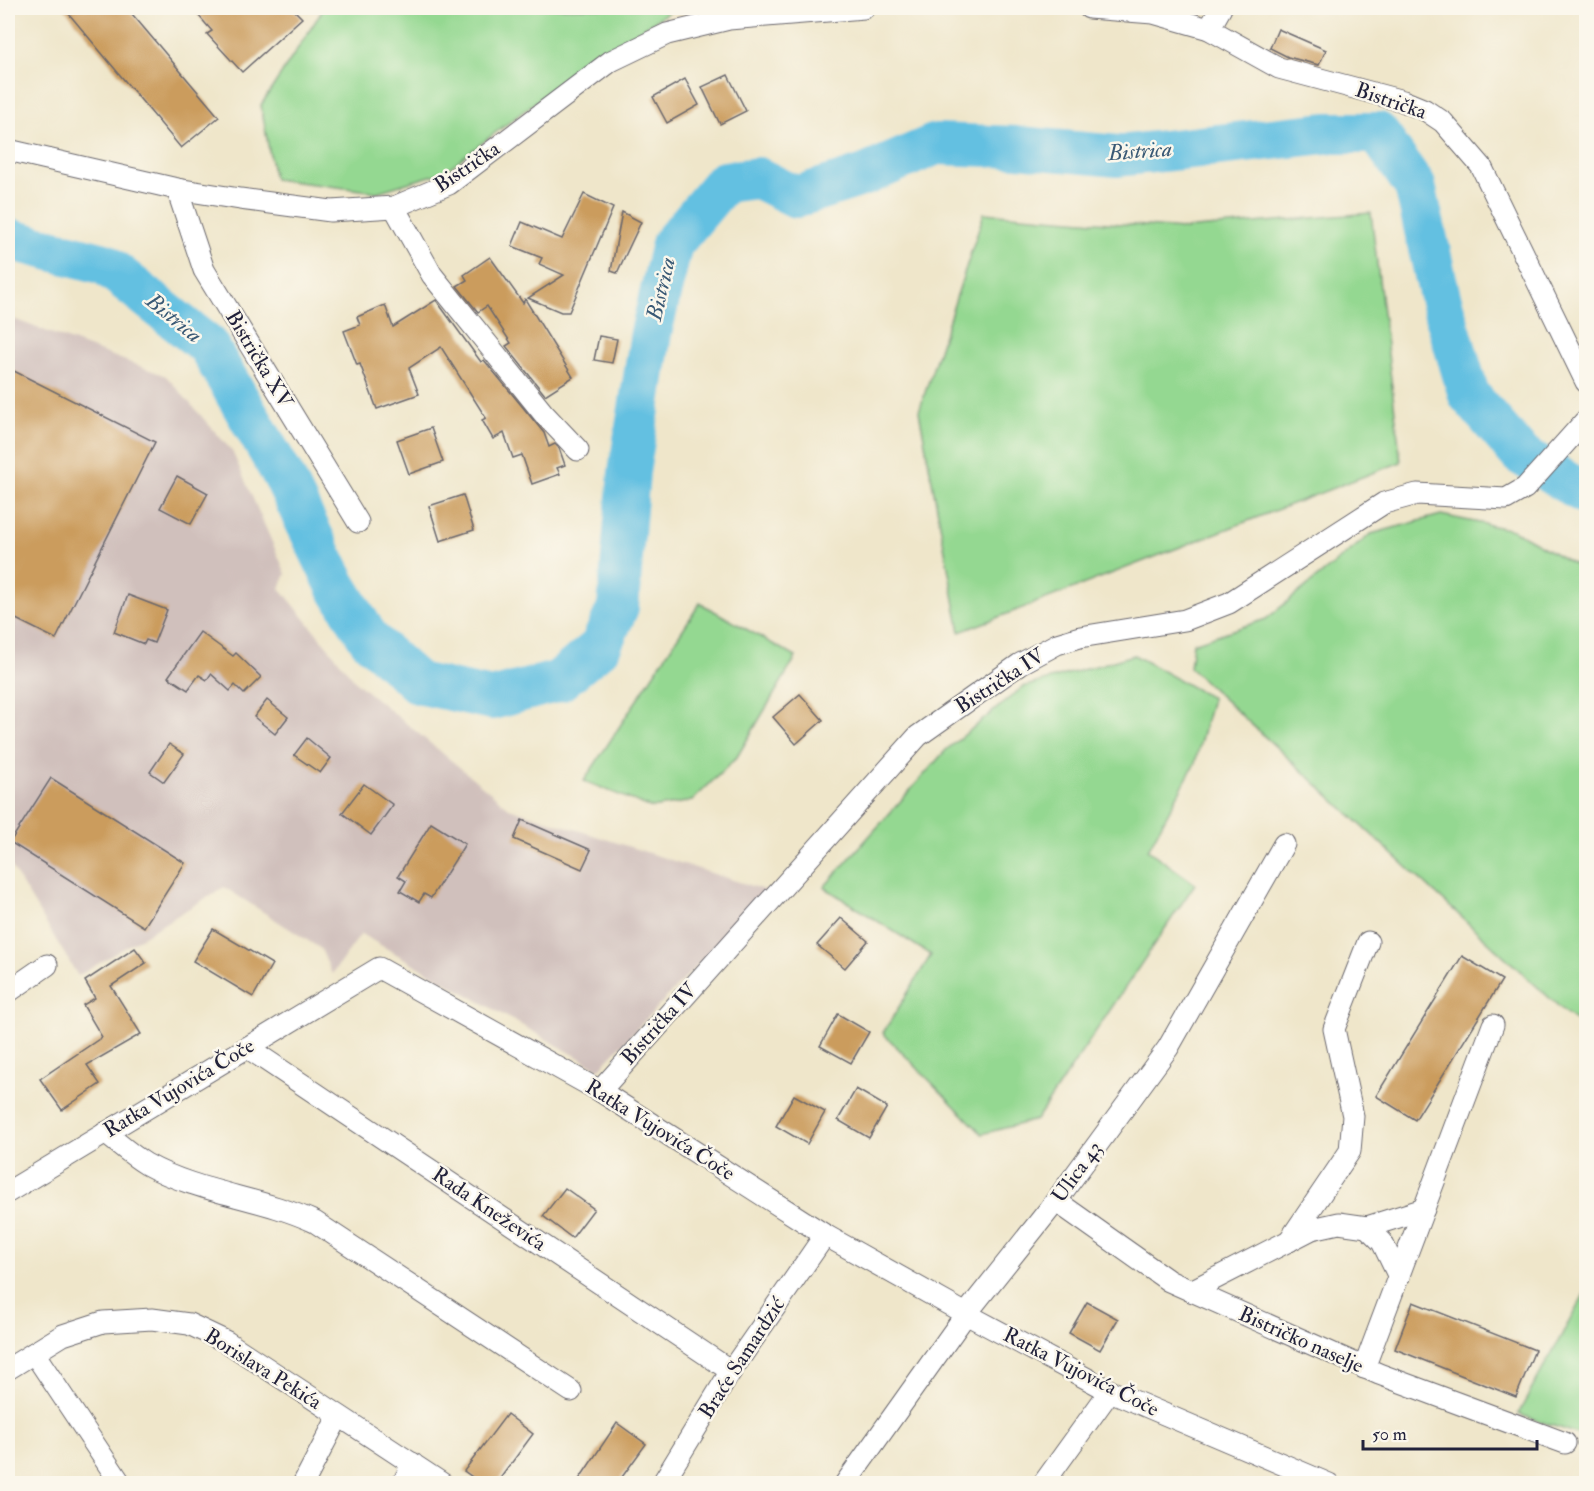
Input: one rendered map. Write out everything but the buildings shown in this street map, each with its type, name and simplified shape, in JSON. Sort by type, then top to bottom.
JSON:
[{"type":"street","name":"Bistrička","points":[[8,150],[177,189],[331,211],[394,207],[449,184],[611,61],[667,34],[729,19],[864,8]]},
{"type":"street","name":"Bistrička","points":[[1089,8],[1153,14],[1209,29],[1279,68],[1403,101],[1425,110],[1443,122],[1481,166],[1587,382]]},
{"type":"street","points":[[1209,29],[1221,8]]},
{"type":"street","name":"Bistrička XV","points":[[177,189],[204,270],[358,522]]},
{"type":"street","points":[[394,207],[432,275],[544,414],[578,450]]},
{"type":"street","name":"Bistrička IV","points":[[600,1091],[918,736],[1020,664],[1057,644],[1080,637],[1185,620],[1229,603],[1384,503],[1417,494],[1506,499],[1525,488],[1587,420]]},
{"type":"street","name":"Ulica 43","points":[[845,1484],[966,1314],[1056,1201],[1168,1048],[1284,844]]},
{"type":"street","points":[[1289,1241],[1350,1150],[1353,1116],[1334,1029],[1368,942]]},
{"type":"street","points":[[8,992],[47,965]]},
{"type":"street","name":"Ratka Vujovića Čoče","points":[[8,1192],[379,968],[600,1091],[825,1235],[966,1314],[1110,1391],[1329,1484]]},
{"type":"street","points":[[1364,1368],[1493,1025]]},
{"type":"street","name":"Rada Kneževića","points":[[248,1047],[731,1371]]},
{"type":"street","points":[[105,1133],[145,1163],[182,1180],[286,1209],[315,1222],[571,1391]]},
{"type":"street","name":"Bistričko naselje","points":[[1056,1201],[1169,1281],[1364,1368],[1565,1443]]},
{"type":"street","points":[[1191,1291],[1312,1229],[1339,1222],[1367,1227],[1424,1209]]},
{"type":"street","points":[[1367,1227],[1382,1242],[1398,1277]]},
{"type":"street","name":"Braće Samardzić","points":[[662,1484],[731,1371],[825,1235]]},
{"type":"street","name":"Borislava Pekića","points":[[8,1369],[63,1335],[103,1322],[152,1319],[189,1324],[227,1342],[443,1484]]},
{"type":"street","points":[[34,1353],[122,1484]]},
{"type":"street","points":[[1043,1484],[1110,1391]]},
{"type":"street","points":[[303,1484],[338,1417]]},
{"type":"street","points":[[403,1484],[412,1463]]},
{"type":"shaded area","points":[[8,317],[166,376],[232,451],[286,574],[280,588],[357,683],[509,808],[767,891],[599,1069],[361,934],[332,974],[321,949],[224,887],[78,976],[8,861]]},
{"type":"green space","points":[[324,8],[675,8],[575,72],[444,172],[377,192],[274,179],[261,105]]},
{"type":"green space","points":[[984,213],[1183,229],[1371,213],[1401,462],[960,632],[919,411]]},
{"type":"green space","points":[[1441,515],[1513,530],[1586,571],[1586,1028],[1567,1014],[1190,668],[1193,643],[1266,619],[1371,534]]},
{"type":"green space","points":[[700,603],[796,657],[737,757],[692,801],[652,808],[584,781]]},
{"type":"green space","points":[[1134,655],[1212,698],[1195,763],[1148,850],[1195,884],[1036,1120],[982,1134],[883,1033],[931,955],[824,887],[946,750],[1023,687]]},
{"type":"green space","points":[[1586,1291],[1586,1437],[1518,1414]]},
{"type":"waterway","name":"Bistrica","points":[[8,239],[105,264],[208,346],[285,479],[336,585],[369,639],[418,683],[492,699],[559,681],[600,647],[618,607],[629,472],[651,333],[672,244],[724,182],[758,178],[796,197],[865,175],[936,144],[1018,147],[1118,156],[1326,133],[1378,133],[1415,186],[1440,297],[1469,395],[1520,454],[1586,494]]}]
